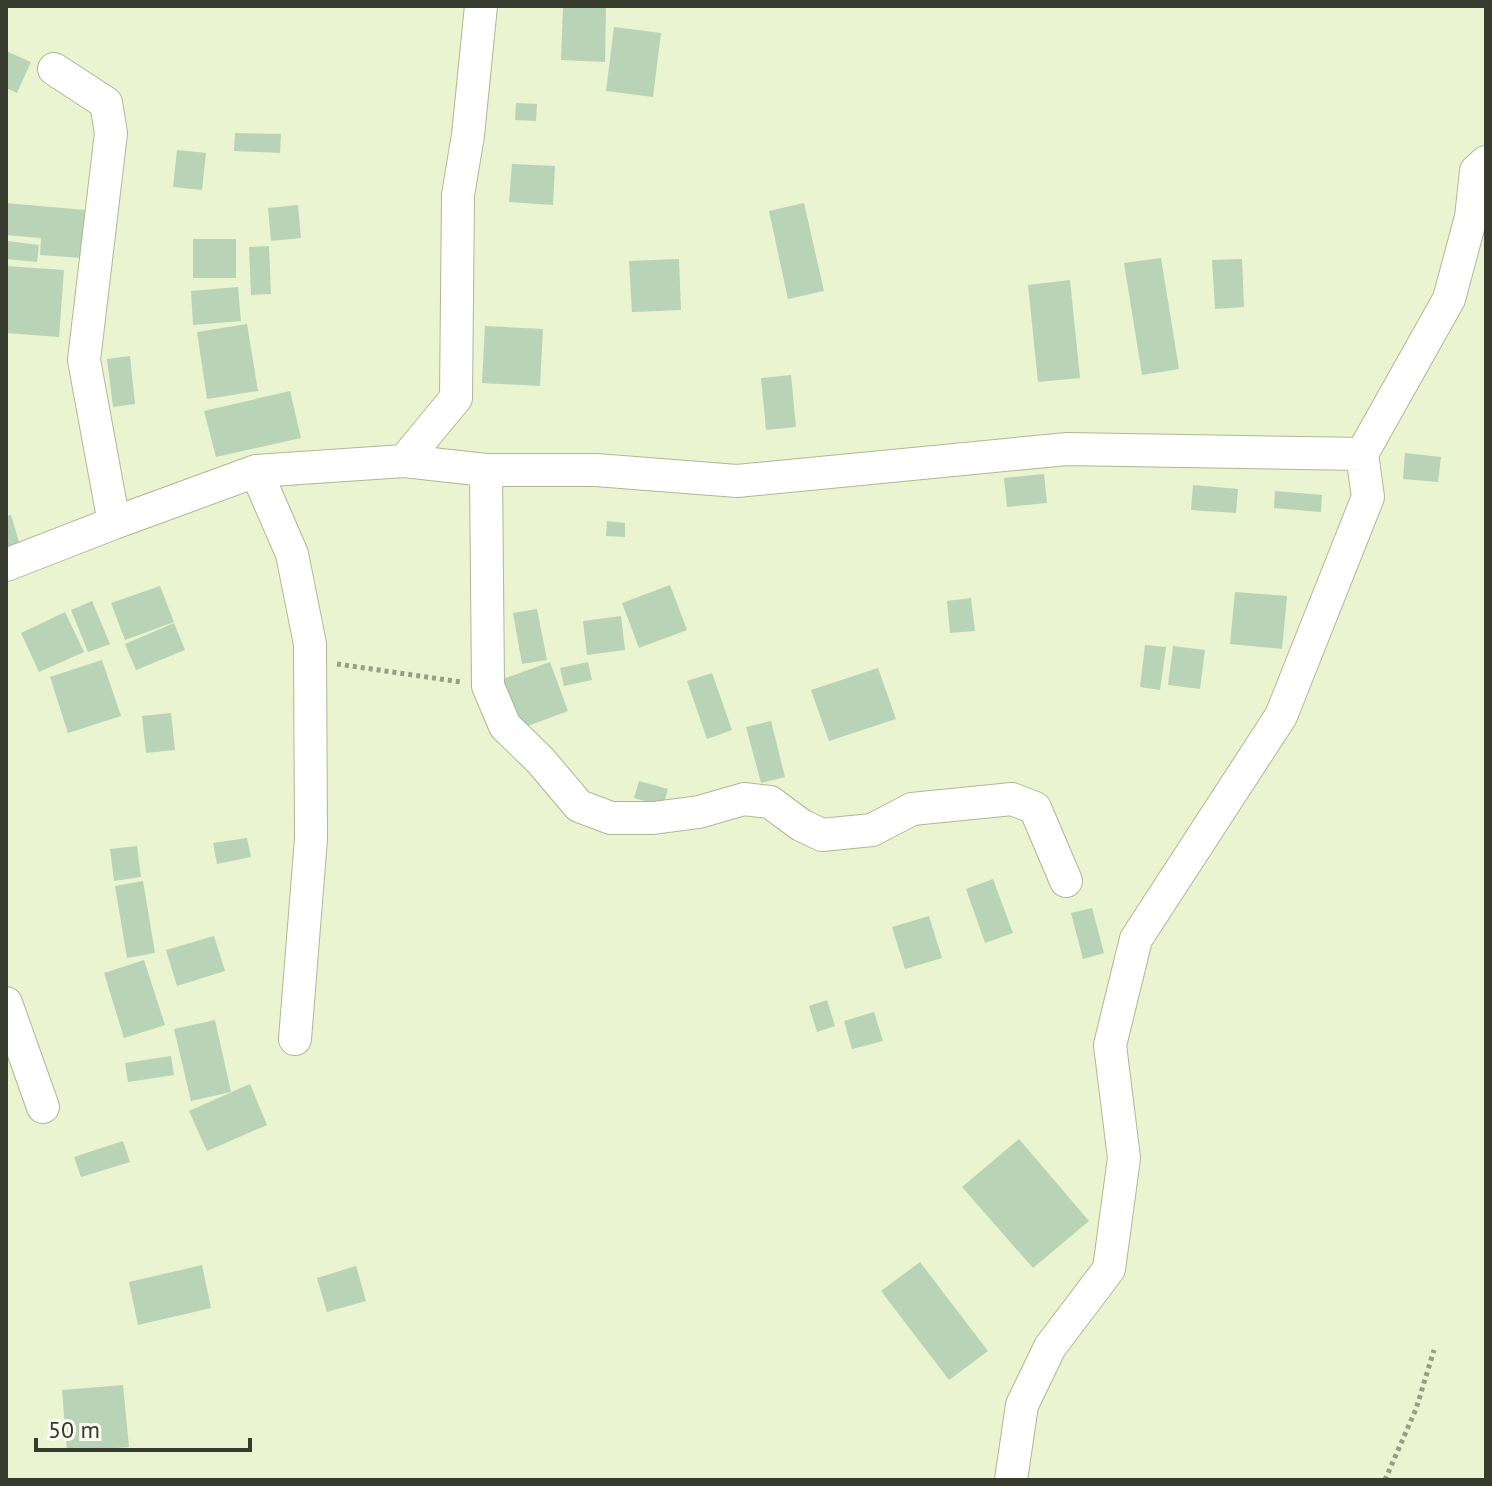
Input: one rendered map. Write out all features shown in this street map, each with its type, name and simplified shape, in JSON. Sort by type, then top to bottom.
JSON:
[{"type":"street","points":[[404,461],[456,398],[458,195],[468,135],[481,6]]},
{"type":"street","points":[[54,69],[106,103],[111,133],[84,360],[114,523]]},
{"type":"street","points":[[1011,1480],[1022,1405],[1050,1347],[1109,1269],[1124,1158],[1110,1045],[1136,939],[1281,716],[1368,497],[1362,454],[1449,299],[1471,217],[1476,171],[1486,162]]},
{"type":"street","points":[[6,565],[256,471],[404,461],[486,470],[596,470],[737,481],[1067,449],[1362,454]]},
{"type":"street","points":[[486,470],[488,686],[505,726],[540,760],[579,806],[611,818],[653,818],[699,812],[744,799],[770,802],[801,825],[822,835],[872,830],[912,809],[1012,799],[1035,808],[1066,881]]},
{"type":"street","points":[[256,471],[292,554],[310,644],[311,839],[295,1039]]},
{"type":"street","points":[[6,1003],[43,1107]]},
{"type":"path","points":[[310,644],[338,665],[488,686]]},
{"type":"path","points":[[1385,1480],[1416,1409],[1434,1350]]},
{"type":"building","points":[[563,6],[606,6],[605,62],[561,60]]},
{"type":"building","points":[[614,27],[661,33],[653,97],[606,91]]},
{"type":"building","points":[[6,51],[31,62],[17,93],[6,88]]},
{"type":"building","points":[[516,103],[537,104],[536,121],[515,120]]},
{"type":"building","points":[[235,133],[281,134],[280,153],[234,151]]},
{"type":"building","points":[[177,150],[206,153],[202,190],[173,187]]},
{"type":"building","points":[[512,164],[555,166],[553,205],[509,202]]},
{"type":"building","points":[[6,203],[85,210],[81,258],[40,255],[41,238],[6,235]]},
{"type":"building","points":[[804,203],[824,291],[788,299],[769,211]]},
{"type":"building","points":[[298,205],[301,238],[271,241],[268,208]]},
{"type":"building","points":[[193,239],[236,239],[236,278],[193,278]]},
{"type":"building","points":[[8,241],[39,245],[37,262],[6,259]]},
{"type":"building","points":[[269,246],[271,294],[251,295],[249,247]]},
{"type":"building","points":[[1161,258],[1179,369],[1142,375],[1124,263]]},
{"type":"building","points":[[679,259],[681,310],[632,312],[629,261]]},
{"type":"building","points":[[1242,259],[1244,307],[1215,309],[1212,260]]},
{"type":"building","points":[[6,266],[64,270],[59,337],[6,333]]},
{"type":"building","points":[[1070,280],[1080,378],[1038,382],[1028,285]]},
{"type":"building","points":[[238,287],[241,321],[193,325],[191,291]]},
{"type":"building","points":[[247,324],[258,391],[207,399],[197,332]]},
{"type":"building","points":[[485,326],[543,329],[540,386],[482,383]]},
{"type":"building","points":[[130,356],[135,404],[113,407],[107,359]]},
{"type":"building","points":[[791,375],[796,427],[766,430],[761,378]]},
{"type":"building","points":[[290,391],[301,438],[216,457],[204,411]]},
{"type":"building","points":[[1405,453],[1441,457],[1438,482],[1403,479]]},
{"type":"building","points":[[1044,474],[1047,503],[1007,507],[1004,478]]},
{"type":"building","points":[[1193,485],[1238,489],[1236,513],[1191,510]]},
{"type":"building","points":[[1275,491],[1322,495],[1321,512],[1274,508]]},
{"type":"building","points":[[11,515],[22,552],[6,557],[6,516]]},
{"type":"building","points":[[607,521],[625,523],[625,537],[606,536]]},
{"type":"building","points":[[670,585],[687,630],[639,648],[622,603]]},
{"type":"building","points":[[160,586],[174,622],[125,640],[111,603]]},
{"type":"building","points":[[1235,592],[1287,596],[1282,649],[1230,644]]},
{"type":"building","points":[[971,598],[975,631],[950,633],[947,601]]},
{"type":"building","points":[[92,601],[110,644],[88,652],[71,610]]},
{"type":"building","points":[[537,609],[547,660],[522,664],[513,613]]},
{"type":"building","points":[[65,612],[84,652],[39,672],[21,633]]},
{"type":"building","points":[[621,616],[625,650],[587,655],[583,621]]},
{"type":"building","points":[[174,623],[185,650],[136,670],[125,644]]},
{"type":"building","points":[[1145,645],[1166,647],[1160,690],[1140,687]]},
{"type":"building","points":[[1173,646],[1205,650],[1200,689],[1168,685]]},
{"type":"building","points":[[102,660],[121,716],[68,733],[50,677]]},
{"type":"building","points":[[550,662],[568,711],[514,731],[495,682]]},
{"type":"building","points":[[588,662],[592,680],[564,686],[560,668]]},
{"type":"building","points":[[878,668],[896,719],[829,741],[811,690]]},
{"type":"building","points":[[712,673],[732,730],[707,739],[687,681]]},
{"type":"building","points":[[171,713],[175,750],[146,753],[142,716]]},
{"type":"building","points":[[771,721],[785,777],[761,783],[746,727]]},
{"type":"building","points":[[639,781],[668,789],[663,806],[634,798]]},
{"type":"building","points":[[247,838],[251,857],[217,864],[213,843]]},
{"type":"building","points":[[137,846],[141,877],[114,881],[110,849]]},
{"type":"building","points":[[993,879],[1013,933],[985,943],[966,889]]},
{"type":"building","points":[[143,881],[155,953],[127,958],[115,886]]},
{"type":"building","points":[[1092,908],[1104,953],[1083,959],[1071,913]]},
{"type":"building","points":[[929,916],[942,958],[905,969],[892,927]]},
{"type":"building","points":[[214,936],[225,971],[177,986],[166,950]]},
{"type":"building","points":[[144,960],[165,1025],[124,1038],[104,973]]},
{"type":"building","points":[[827,1000],[835,1026],[817,1032],[809,1006]]},
{"type":"building","points":[[874,1012],[883,1041],[852,1049],[844,1021]]},
{"type":"building","points":[[215,1020],[231,1092],[191,1101],[174,1029]]},
{"type":"building","points":[[171,1056],[174,1075],[128,1082],[125,1063]]},
{"type":"building","points":[[250,1084],[267,1125],[207,1151],[189,1111]]},
{"type":"building","points":[[1019,1139],[1089,1221],[1033,1268],[962,1187]]},
{"type":"building","points":[[123,1141],[130,1162],[81,1177],[74,1157]]},
{"type":"building","points":[[920,1262],[988,1351],[949,1380],[881,1291]]},
{"type":"building","points":[[202,1265],[211,1308],[138,1325],[129,1282]]},
{"type":"building","points":[[356,1266],[366,1301],[327,1312],[317,1278]]},
{"type":"building","points":[[123,1385],[129,1447],[67,1452],[62,1390]]}]
